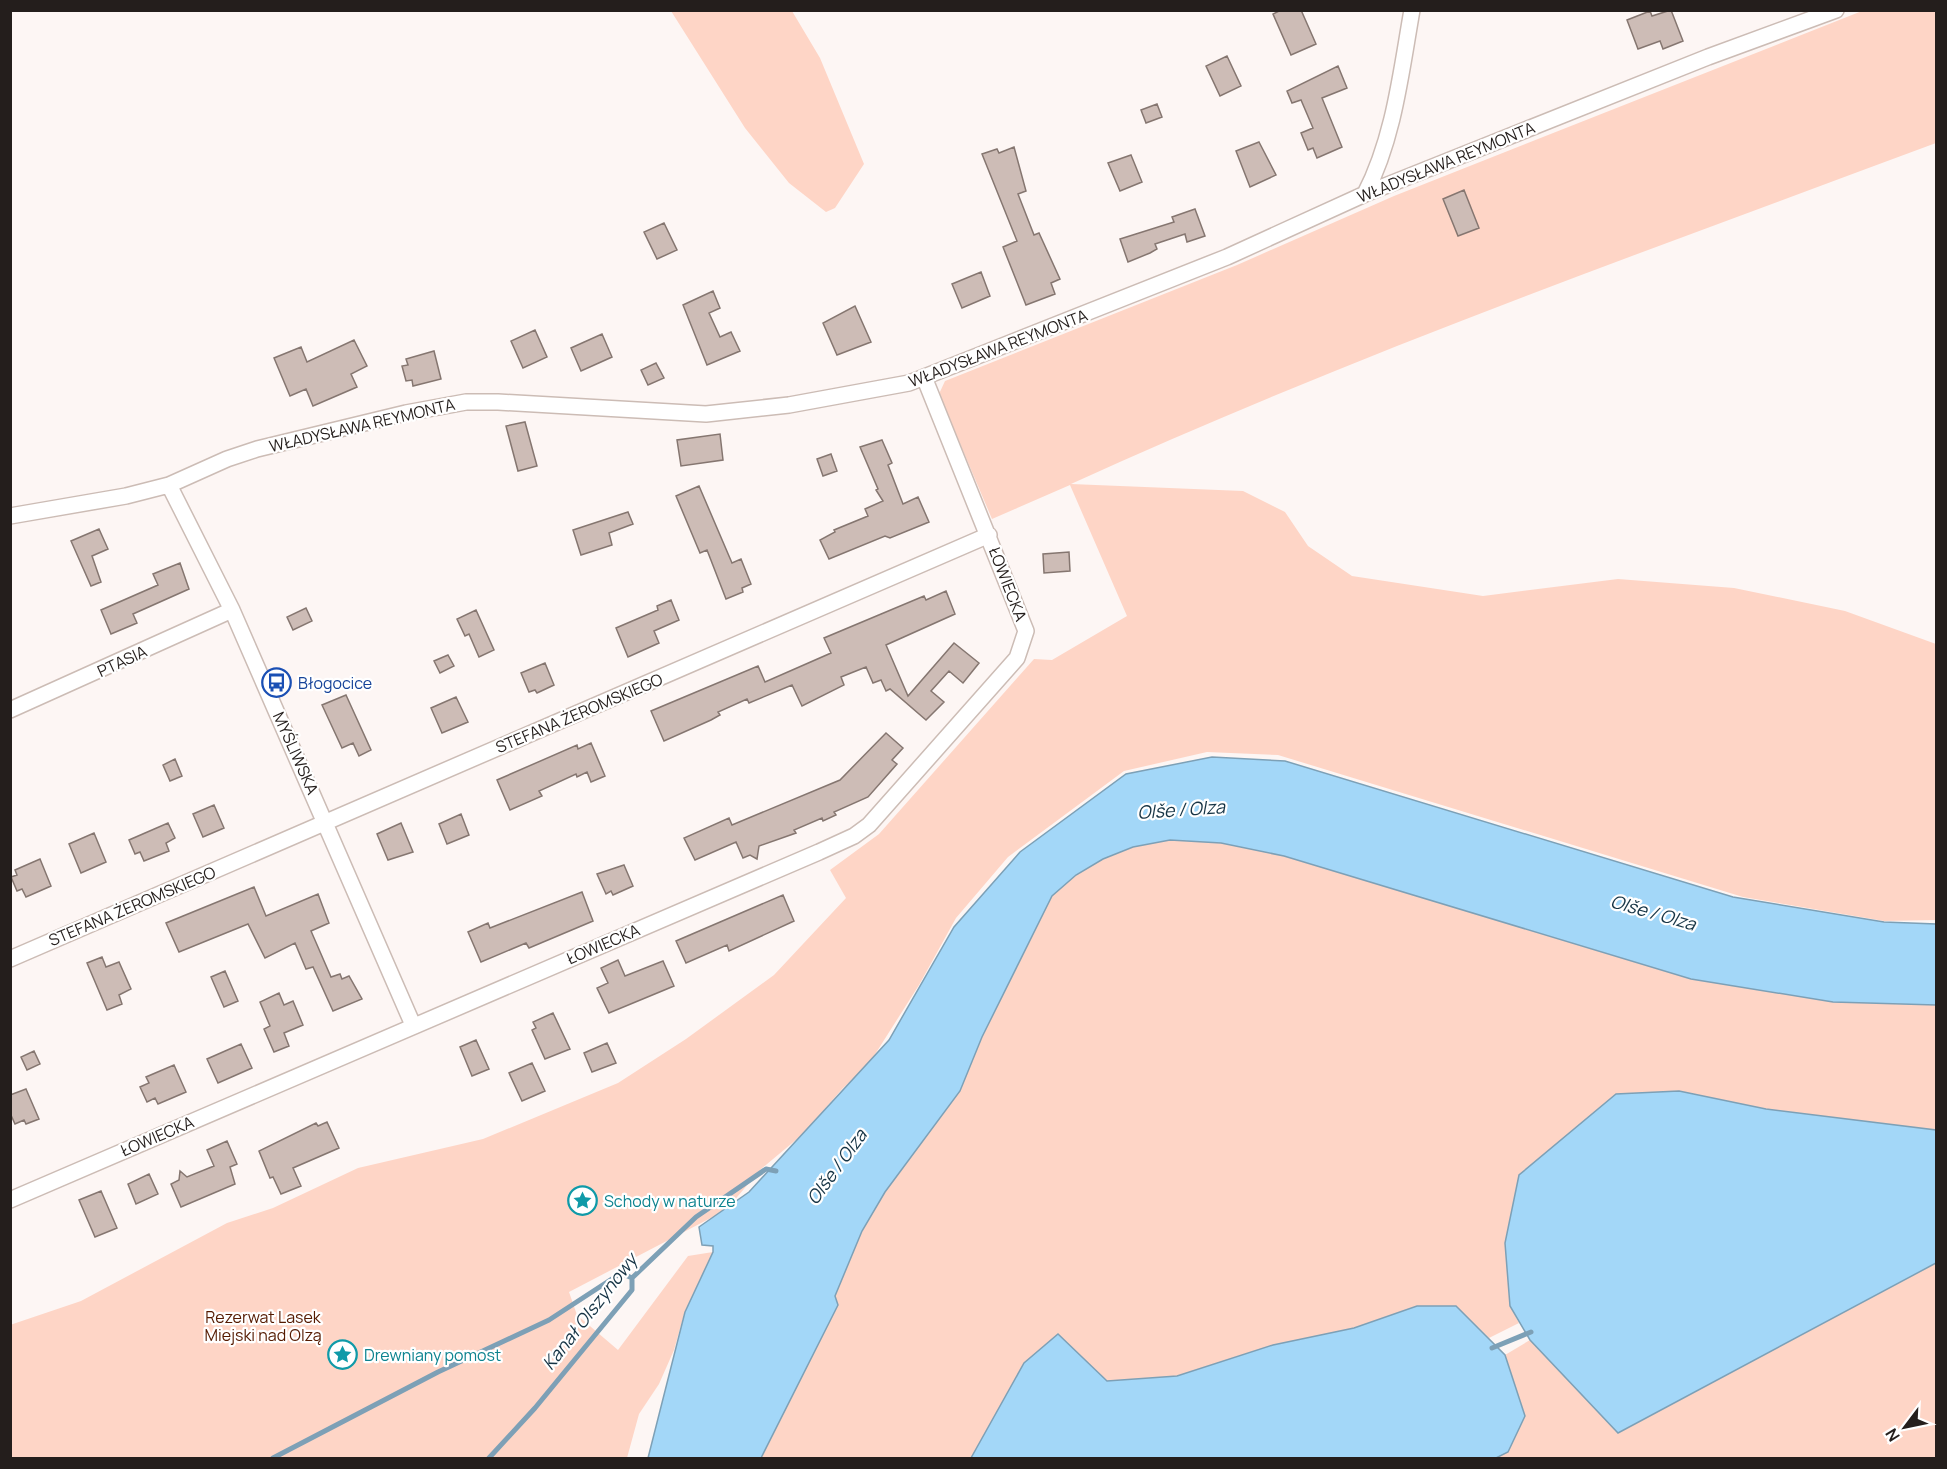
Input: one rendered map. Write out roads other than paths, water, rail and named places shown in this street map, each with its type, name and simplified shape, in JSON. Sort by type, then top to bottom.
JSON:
[{"type":"street","points":[[1365,194],[1379,164],[1395,106],[1412,10]]},
{"type":"street","name":"WŁADYSŁAWA REYMONTA","points":[[10,516],[126,496],[169,485],[227,459],[257,449],[446,405],[498,402],[706,414],[789,405],[909,383],[1227,257],[1365,194],[1708,57],[1836,10]]},
{"type":"street","points":[[924,377],[989,535]]},
{"type":"street","name":"MYŚLIWSKA","points":[[169,485],[232,610],[327,822],[413,1025]]},
{"type":"street","name":"STEFANA ŻEROMSKIEGO","points":[[10,959],[989,535]]},
{"type":"street","name":"ŁOWIECKA","points":[[10,1200],[854,836],[869,825],[1017,658],[1026,631],[989,535]]},
{"type":"street","name":"PTASIA","points":[[10,710],[232,610]]},
{"type":"water","name":"Olše / Olza","points":[[1212,757],[1285,761],[1733,897],[1884,922],[1936,924],[1936,1005],[1833,1002],[1691,979],[1284,856],[1221,843],[1170,840],[1133,847],[1103,859],[1076,875],[1052,896],[982,1037],[960,1091],[885,1192],[862,1231],[835,1296],[838,1305],[761,1458],[648,1458],[685,1312],[713,1252],[713,1246],[702,1245],[699,1227],[749,1192],[889,1040],[954,927],[1020,852],[1126,774]]},
{"type":"water","points":[[1679,1091],[1766,1109],[1936,1130],[1936,1263],[1618,1433],[1530,1340],[1510,1306],[1505,1243],[1519,1175],[1616,1094]]},
{"type":"water","points":[[1417,1306],[1456,1306],[1505,1355],[1525,1416],[1508,1452],[1496,1458],[971,1458],[1024,1363],[1058,1334],[1107,1381],[1177,1376],[1273,1345],[1354,1328]]},
{"type":"waterway","name":"Kanał Olszynowy","points":[[489,1458],[535,1408],[632,1290],[632,1278],[696,1217],[766,1169],[776,1171]]},
{"type":"waterway","points":[[273,1458],[438,1372],[549,1320],[621,1273],[632,1278]]},
{"type":"waterway","points":[[1492,1348],[1531,1332]]},
{"type":"place","name":"Błogocice","points":[[277,683]]},
{"type":"place","name":"Schody w naturze","points":[[583,1201]]},
{"type":"place","name":"Drewniany pomost","points":[[343,1355]]},
{"type":"park label","name":"Rezerwat Lasek Miejski nad Olzą","points":[[263,1326]]}]
